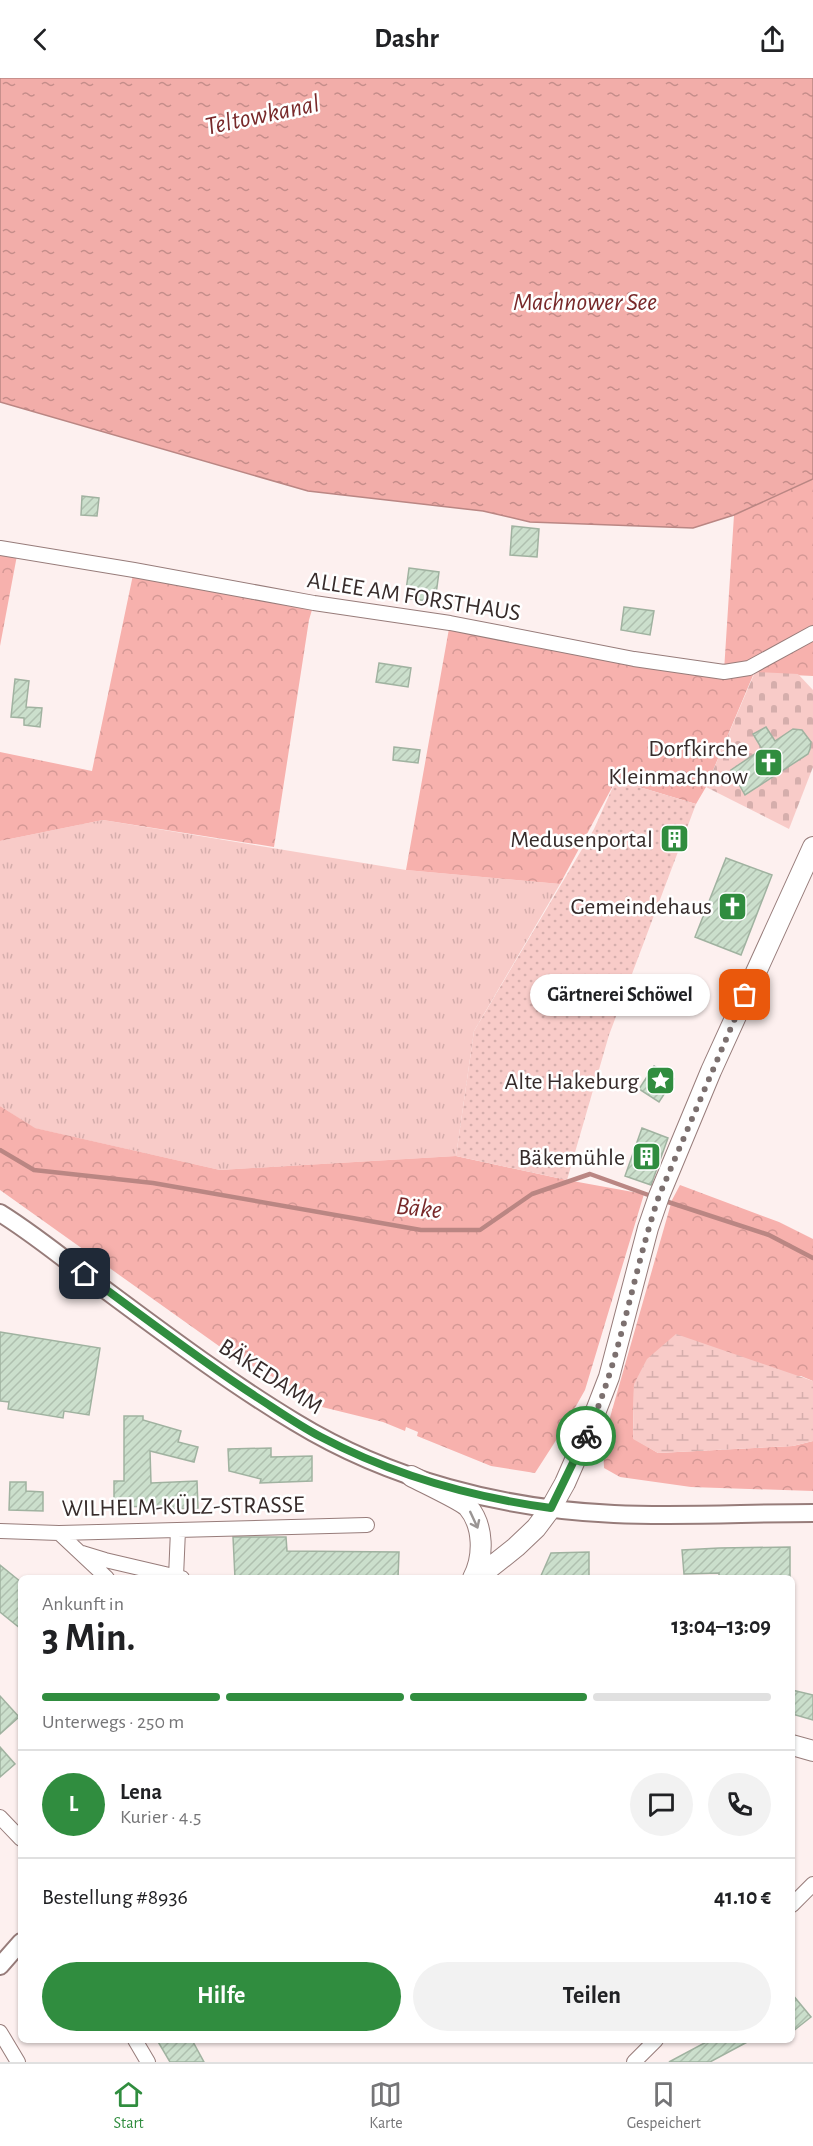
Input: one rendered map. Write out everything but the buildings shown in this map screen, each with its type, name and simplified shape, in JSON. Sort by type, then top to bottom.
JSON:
[{"type":"main road","points":[[479,1575],[516,1547],[536,1528],[551,1508],[590,1426],[609,1377],[648,1228],[659,1196],[711,1071],[813,847]]},
{"type":"main road","points":[[411,1476],[467,1506],[476,1521],[481,1546],[476,1575]]},
{"type":"main road","points":[[795,1746],[813,1751]]},
{"type":"street","name":"ALLEE AM FORSTHAUS","points":[[0,548],[314,603],[450,623],[634,659],[724,672],[749,668],[813,633]]},
{"type":"street","name":"BÄKEDAMM","points":[[0,1213],[227,1377],[294,1422],[345,1449],[411,1476],[496,1500],[551,1508]]},
{"type":"street","points":[[551,1508],[627,1514],[813,1513]]},
{"type":"street","name":"WILHELM-KÜLZ-STRASSE","points":[[0,1531],[59,1533],[367,1526]]},
{"type":"street","points":[[178,1530],[179,1575]]},
{"type":"street","points":[[59,1533],[82,1553]]},
{"type":"street","name":"WILHELM-KÜLZ-STRASSE","points":[[82,1553],[170,1575]]},
{"type":"street","name":"WILHELM-KÜLZ-STRASSE","points":[[82,1553],[104,1575]]},
{"type":"street","points":[[0,1817],[18,1836]]},
{"type":"street","points":[[795,1902],[813,1884]]},
{"type":"street","points":[[0,1965],[18,1945]]},
{"type":"street","points":[[0,2032],[18,2062]]},
{"type":"street","points":[[137,2043],[148,2062]]},
{"type":"street","points":[[634,2062],[653,2043]]},
{"type":"green space","points":[[813,479],[813,676],[754,673],[706,787],[696,804],[616,780],[560,884],[406,870],[450,623],[724,671],[734,515]]},
{"type":"green space","points":[[0,548],[18,550],[0,646]]},
{"type":"green space","points":[[134,570],[314,603],[309,620],[274,847],[103,820],[0,841],[0,752],[92,771]]},
{"type":"green space","points":[[755,672],[798,674],[813,690],[813,767],[789,829],[706,787]]},
{"type":"green space","points":[[616,780],[696,804],[609,1035],[567,1180],[456,1156],[474,1031],[594,829]]},
{"type":"green space","points":[[103,820],[406,870],[560,884],[474,1031],[456,1156],[220,1170],[34,1128],[0,1106],[0,841]]},
{"type":"green space","points":[[0,1106],[35,1128],[220,1170],[456,1156],[644,1194],[585,1390],[535,1473],[491,1466],[417,1436],[418,1432],[406,1427],[405,1431],[383,1422],[314,1405],[309,1396],[233,1356],[0,1190]]},
{"type":"green space","points":[[680,1185],[779,1222],[813,1239],[813,1381],[801,1376],[634,1384],[633,1438],[658,1453],[793,1446],[813,1441],[813,1491],[691,1487],[620,1477],[604,1468],[603,1442],[672,1200]]},
{"type":"green space","points":[[676,1334],[813,1381],[813,1441],[793,1446],[658,1453],[633,1439],[634,1384],[647,1359]]},
{"type":"water","name":"Machnower See","points":[[0,78],[813,78],[813,479],[734,515],[693,528],[530,522],[483,511],[308,491],[0,402]]},
{"type":"waterway","name":"Bäke","points":[[0,1150],[34,1170],[153,1183],[421,1230],[480,1230],[532,1194],[590,1174],[654,1197]]},
{"type":"waterway","name":"Bäke","points":[[662,1200],[769,1235],[813,1258]]},
{"type":"way so far","points":[[586,1436],[609,1377],[648,1228],[659,1196],[745,995]]},
{"type":"place","name":"Dorfkirche Kleinmachnow","points":[[769,762]]},
{"type":"place","name":"Medusenportal","points":[[674,839]]},
{"type":"place","name":"Gemeindehaus","points":[[733,906]]},
{"type":"place","name":"Gärtnerei Schöwel","points":[[745,995]]},
{"type":"place","name":"Alte Hakeburg","points":[[660,1081]]},
{"type":"place","name":"Bäkemühle","points":[[646,1157]]},
{"type":"route","points":[[85,1274],[227,1377],[294,1422],[345,1449],[411,1476],[496,1500],[551,1508],[586,1436]]},
{"type":"water label","name":"Teltowkanal","points":[[262,114]]}]
